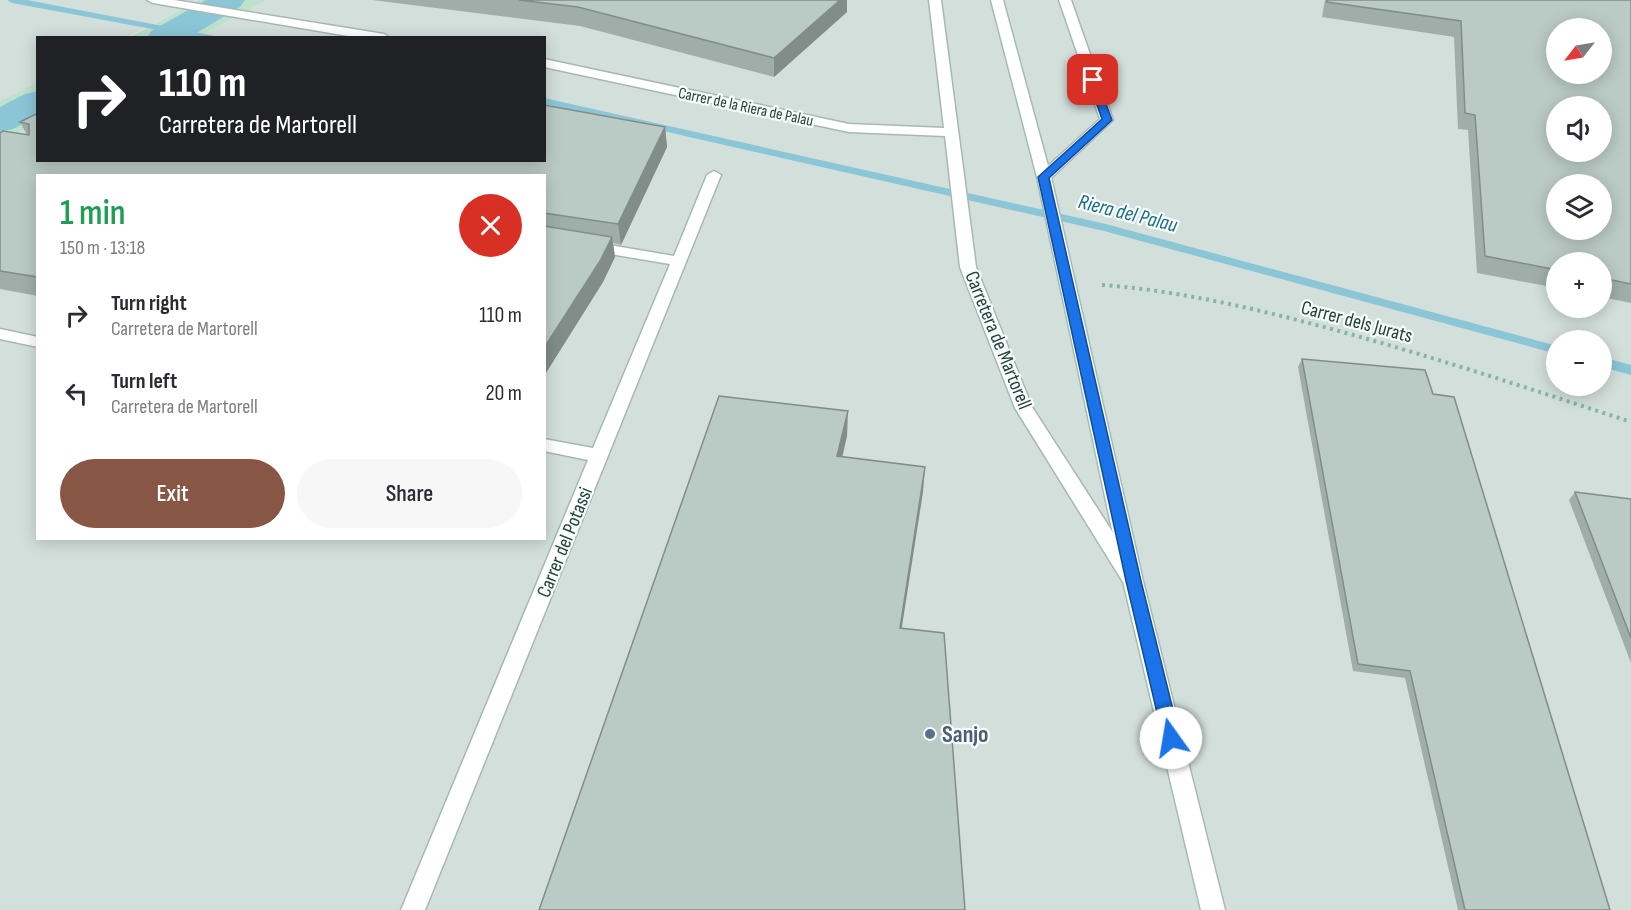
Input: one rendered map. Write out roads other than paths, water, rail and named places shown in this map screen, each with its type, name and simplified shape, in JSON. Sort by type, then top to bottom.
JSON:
[{"type":"street","points":[[153,0],[372,36]]},
{"type":"street","name":"Carretera de Martorell","points":[[935,0],[968,267],[1024,408],[1133,581]]},
{"type":"street","name":"Carretera de Martorell","points":[[997,0],[1044,177],[1133,581],[1213,910]]},
{"type":"street","points":[[1044,177],[1107,120],[1065,0]]},
{"type":"street","name":"Carrer de la Riera de Palau","points":[[546,63],[849,128],[950,132]]},
{"type":"street","name":"Carrer del Potassi","points":[[414,910],[714,175]]},
{"type":"street","points":[[546,238],[679,261]]},
{"type":"street","points":[[0,334],[36,342]]},
{"type":"street","points":[[546,445],[599,456]]},
{"type":"waterway","name":"Riera del Palau","points":[[12,0],[209,36]]},
{"type":"waterway","points":[[166,36],[229,0]]},
{"type":"waterway","name":"Riera del Palau","points":[[546,101],[1106,228],[1546,347]]},
{"type":"waterway","points":[[0,121],[36,103]]},
{"type":"waterway","name":"Riera del Palau","points":[[1612,365],[1631,370]]},
{"type":"place","name":"Sanjo","points":[[930,734]]}]
